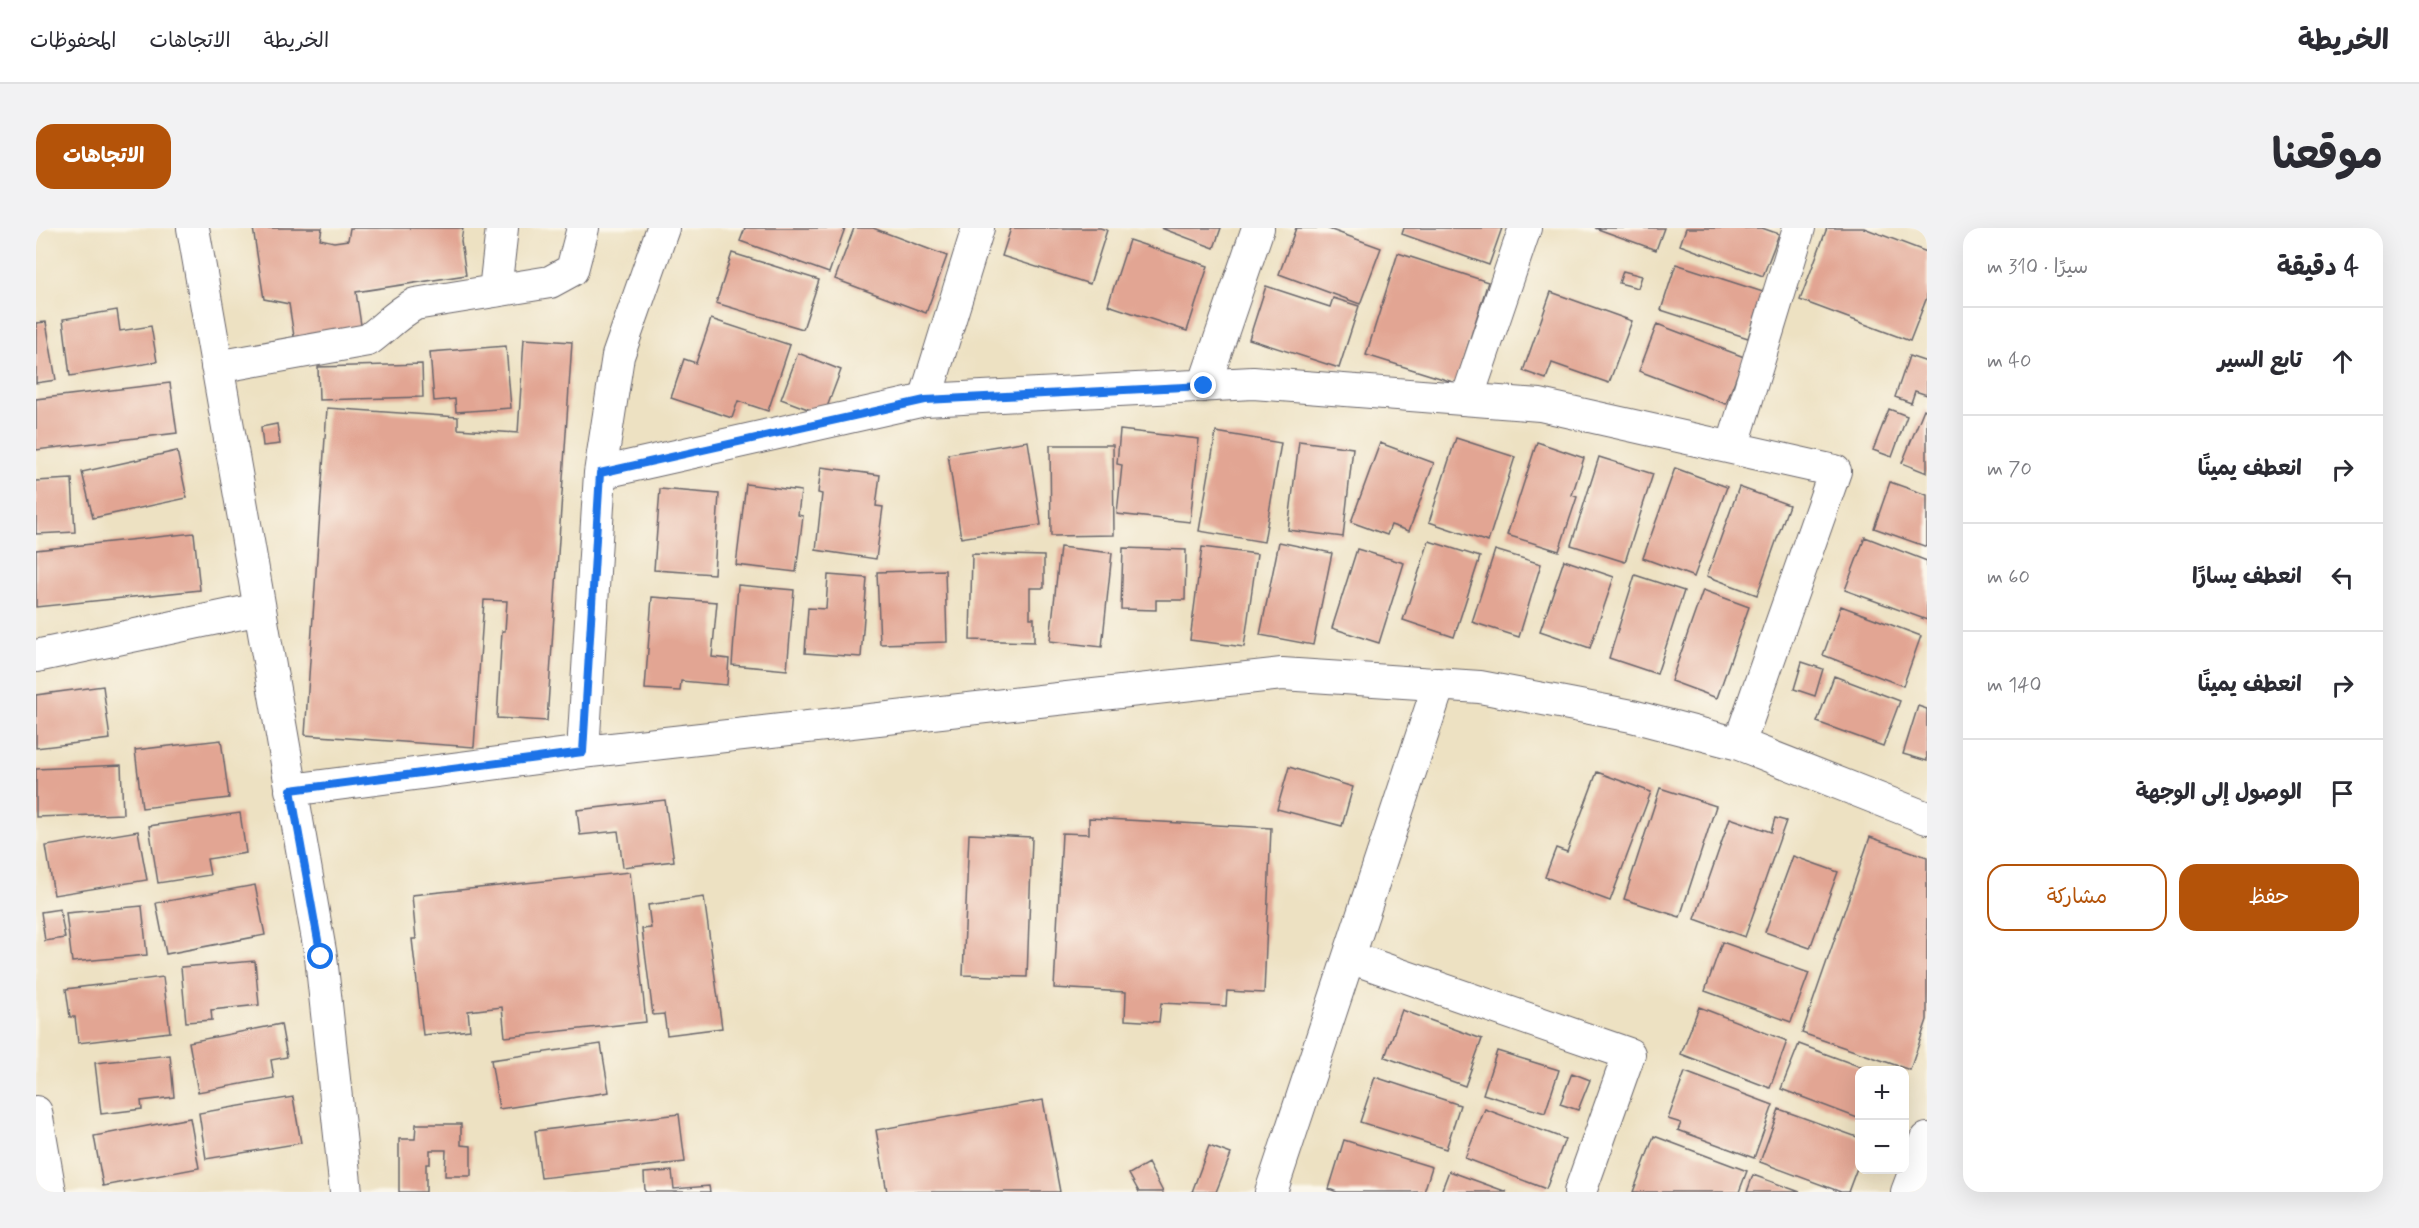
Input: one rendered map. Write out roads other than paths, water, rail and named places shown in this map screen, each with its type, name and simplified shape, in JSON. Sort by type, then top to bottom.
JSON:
[{"type":"street","points":[[193,228],[321,957],[336,1190]]},
{"type":"street","points":[[495,291],[502,228]]},
{"type":"street","points":[[217,367],[368,340],[396,315],[415,304],[549,282],[572,270],[584,228]]},
{"type":"street","points":[[583,752],[600,473],[618,356],[663,228]]},
{"type":"street","points":[[925,400],[978,228]]},
{"type":"street","points":[[1204,386],[1258,228]]},
{"type":"street","points":[[1467,399],[1525,228]]},
{"type":"street","points":[[1732,448],[1799,228]]},
{"type":"street","points":[[600,473],[925,400],[1253,383],[1540,405],[1835,471],[1739,744]]},
{"type":"street","points":[[36,656],[260,609]]},
{"type":"street","points":[[291,790],[583,752],[1282,674],[1480,687],[1632,716],[1739,744],[1927,818]]},
{"type":"street","points":[[1271,1192],[1439,684]]},
{"type":"street","points":[[1349,957],[1629,1054],[1580,1192]]},
{"type":"street","points":[[36,1112],[50,1192]]},
{"type":"street","points":[[1907,1192],[1927,1139]]}]
